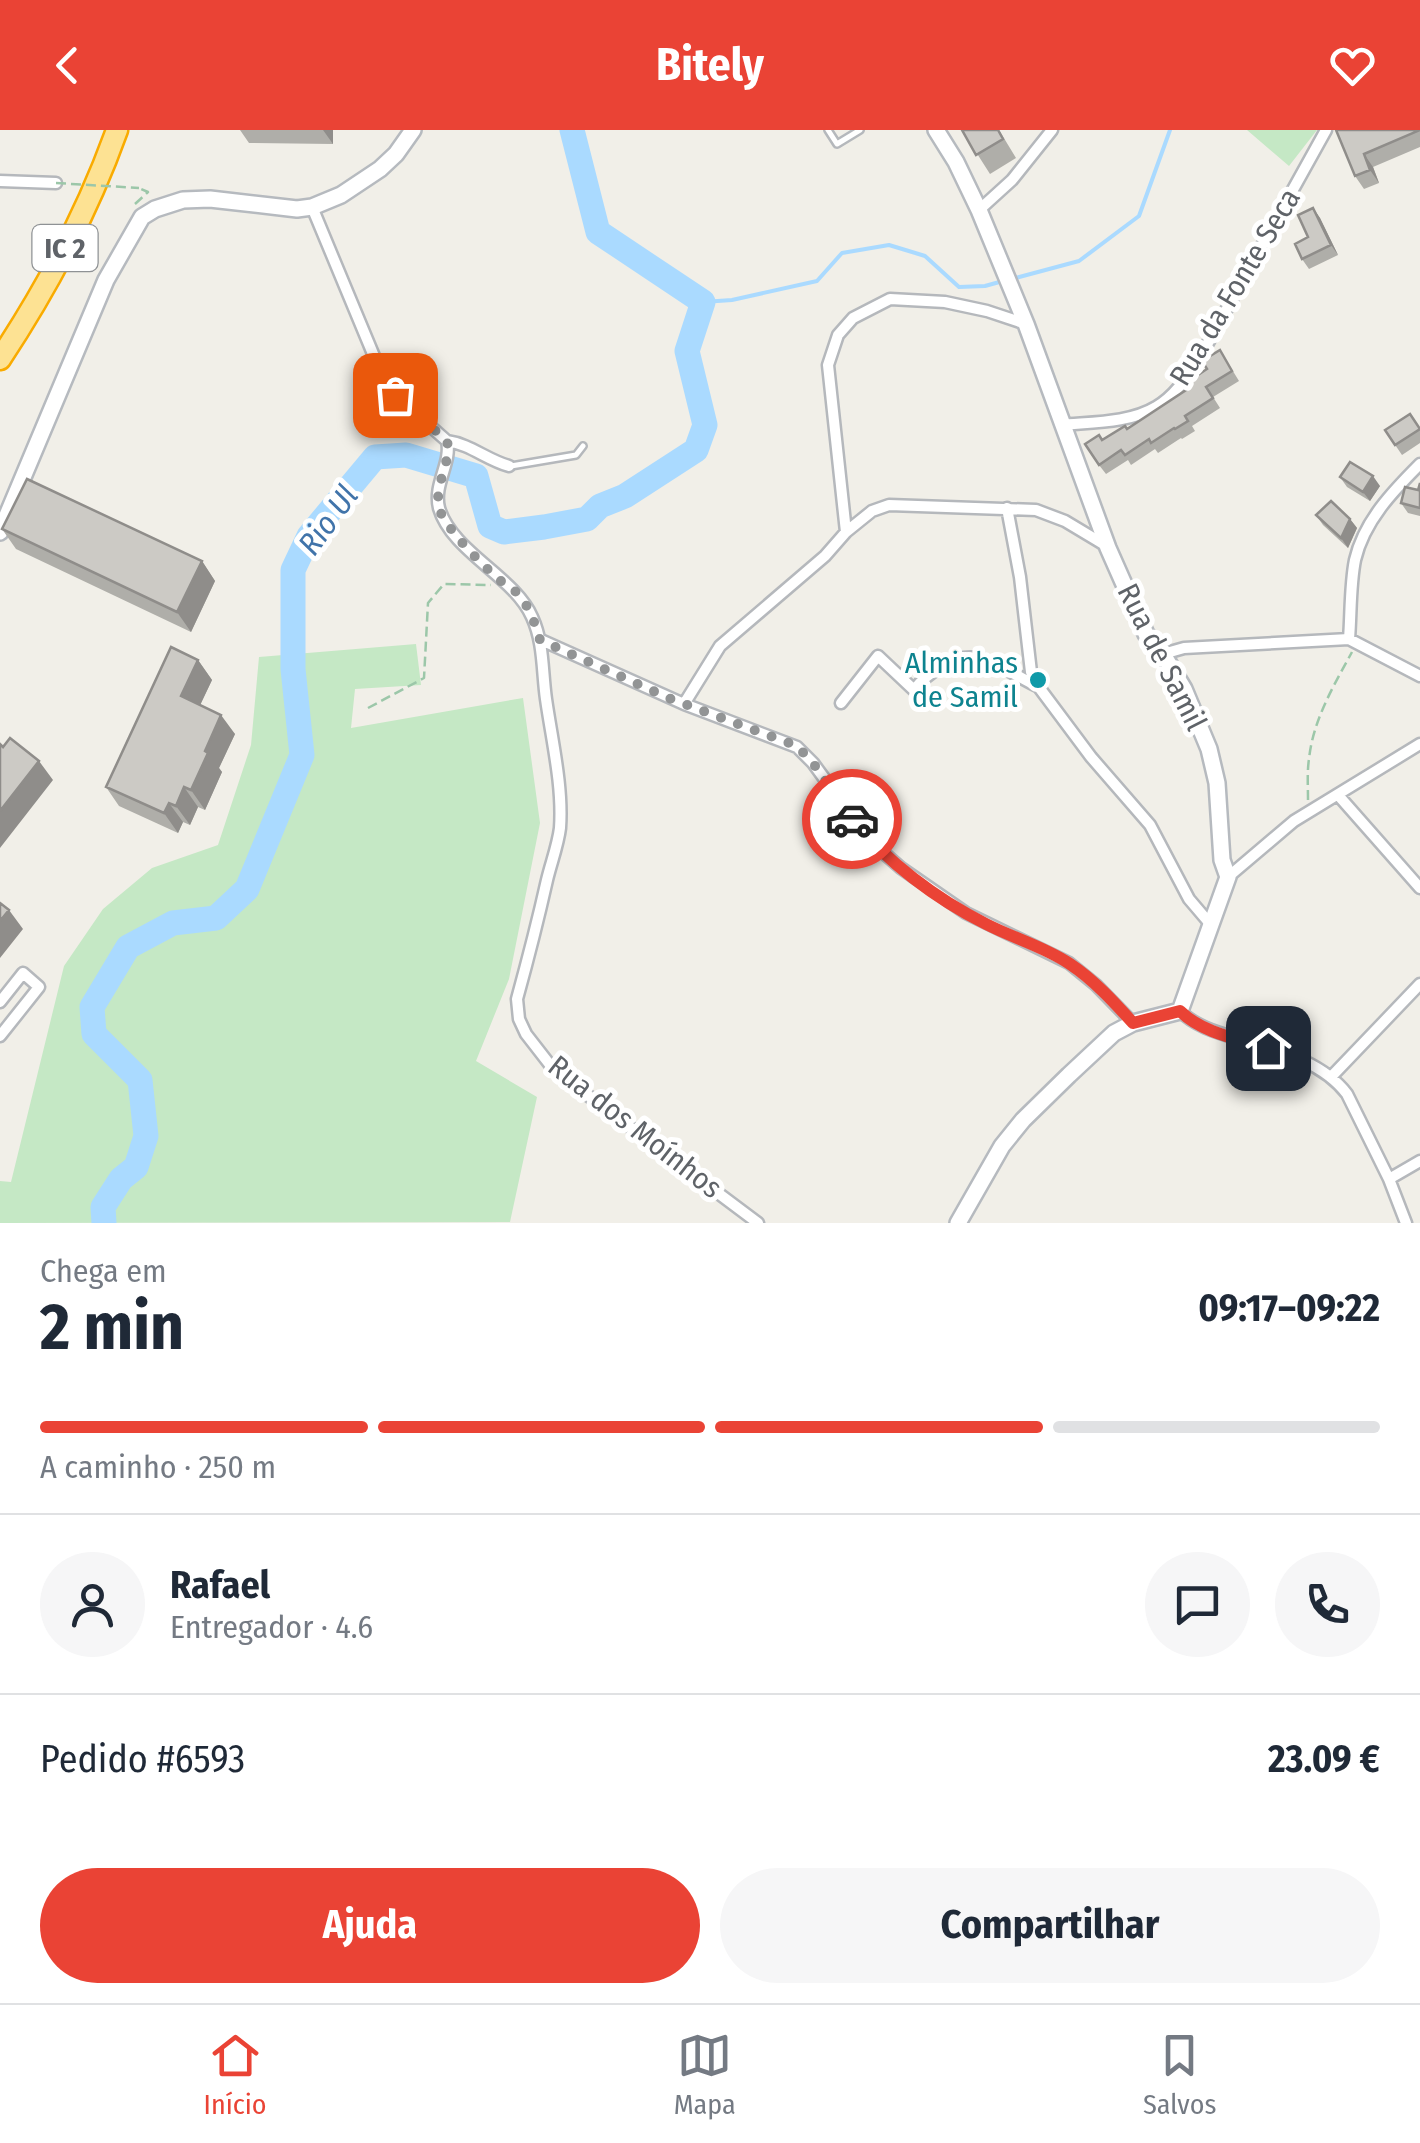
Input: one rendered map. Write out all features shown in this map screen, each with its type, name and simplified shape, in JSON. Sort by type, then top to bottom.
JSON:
[{"type":"highway","name":"IC 2","points":[[0,344],[56,248],[107,130]]},
{"type":"highway","name":"IC 2","points":[[0,359],[74,231],[116,130]]},
{"type":"street","points":[[0,532],[106,280],[142,217],[183,200],[312,207],[341,195],[380,170],[413,130]]},
{"type":"street","name":"Rua de Samil","points":[[936,130],[956,162],[1026,324],[1108,548],[1146,634],[1184,688],[1218,783],[1222,860],[1228,877],[1180,1011]]},
{"type":"street","points":[[978,210],[1012,180],[1052,130]]},
{"type":"street","name":"Rua da Fonte Seca","points":[[1061,425],[1128,417],[1155,408],[1178,388],[1326,130]]},
{"type":"street","points":[[0,181],[56,183]]},
{"type":"street","points":[[312,207],[376,362],[395,395],[447,441],[462,443],[491,461],[509,466]]},
{"type":"street","points":[[846,532],[828,365],[838,335],[853,318],[890,299],[945,302],[1026,324]]},
{"type":"street","name":"Rua dos Moínhos","points":[[447,441],[439,507],[448,526],[501,582],[518,593],[540,640],[560,829],[517,998],[518,1019],[554,1070],[758,1223]]},
{"type":"street","points":[[1353,640],[1356,560],[1370,522],[1420,464]]},
{"type":"street","points":[[684,704],[720,646],[825,556],[846,532],[872,511],[890,504],[1036,510],[1065,520],[1108,548]]},
{"type":"street","points":[[1007,508],[1031,672],[1091,756],[1150,825],[1190,900],[1212,926]]},
{"type":"street","points":[[540,640],[684,704],[797,746],[870,842],[901,868],[966,913],[1068,963],[1096,984],[1133,1023]]},
{"type":"street","points":[[1163,654],[1184,648],[1353,640],[1420,676]]},
{"type":"street","points":[[842,703],[878,656],[914,690],[930,672],[967,658],[980,658],[1038,686]]},
{"type":"street","points":[[1228,877],[1308,811],[1420,744]]},
{"type":"street","points":[[1338,795],[1420,888]]},
{"type":"street","points":[[0,1002],[24,973],[39,987],[0,1036]]},
{"type":"street","points":[[1331,1076],[1420,984]]},
{"type":"street","points":[[958,1223],[1002,1146],[1023,1120],[1114,1033],[1133,1023],[1180,1011],[1188,1020],[1210,1030],[1302,1060],[1331,1076],[1347,1094],[1406,1223]]},
{"type":"street","points":[[1389,1179],[1420,1161]]},
{"type":"lane","points":[[828,130],[837,144],[860,130]]},
{"type":"lane","points":[[509,466],[576,455],[583,446]]},
{"type":"path","points":[[56,183],[138,188]]},
{"type":"path","points":[[368,708],[424,678],[428,604],[444,584],[501,582]]},
{"type":"path","points":[[1308,811],[1308,760],[1315,730],[1353,640]]},
{"type":"green space","points":[[1247,130],[1317,130],[1289,166]]},
{"type":"green space","points":[[416,644],[421,685],[355,689],[351,728],[523,698],[540,823],[509,979],[476,1061],[537,1097],[510,1222],[0,1223],[0,1181],[11,1182],[64,966],[103,909],[152,868],[218,845],[251,745],[259,657]]},
{"type":"building","points":[[962,130],[998,130],[1003,139],[976,155]]},
{"type":"building","points":[[1336,130],[1420,130],[1364,154],[1370,170],[1355,176]]},
{"type":"building","points":[[1313,208],[1331,245],[1302,259],[1295,244],[1308,237],[1298,215]]},
{"type":"building","points":[[1220,350],[1232,371],[1206,387],[1213,398],[1185,416],[1188,421],[1175,429],[1151,443],[1149,439],[1125,455],[1121,450],[1099,465],[1085,444],[1099,435],[1102,440],[1125,426],[1127,429],[1186,390],[1183,385],[1207,369],[1202,361]]},
{"type":"building","points":[[1410,414],[1420,429],[1395,445],[1385,430]]},
{"type":"building","points":[[1350,462],[1373,476],[1363,492],[1340,477]]},
{"type":"building","points":[[27,479],[202,561],[177,612],[2,529]]},
{"type":"building","points":[[1420,483],[1420,508],[1401,503],[1405,487],[1418,490]]},
{"type":"building","points":[[1331,501],[1350,519],[1341,538],[1316,515]]},
{"type":"building","points":[[171,647],[198,660],[181,696],[221,715],[191,790],[184,787],[176,806],[169,803],[164,813],[106,787]]},
{"type":"building","points":[[10,738],[39,761],[0,811],[0,744],[3,747]]},
{"type":"building","points":[[0,903],[9,910],[0,921]]},
{"type":"waterway","name":"Rio Ul","points":[[104,1223],[103,1207],[121,1179],[136,1167],[146,1136],[140,1080],[94,1034],[92,1007],[128,947],[173,923],[216,918],[247,889],[302,755],[293,669],[293,570],[309,536],[375,457],[406,455],[476,476],[490,526],[504,532],[587,519],[600,506],[625,496],[696,450],[705,425],[687,351],[703,302],[598,232],[572,130]]},
{"type":"waterway","points":[[1012,279],[1079,261],[1139,216],[1170,130]]},
{"type":"waterway","points":[[703,302],[732,300],[817,281],[842,253],[889,245],[925,256],[959,287],[1003,281]]},
{"type":"way so far","points":[[395,395],[447,441],[439,507],[448,526],[501,582],[518,593],[540,640],[701,712],[797,746],[852,819]]},
{"type":"place","name":"Alminhas de Samil","points":[[1038,680]]},
{"type":"route","points":[[852,819],[870,842],[932,891],[988,926],[1068,963],[1096,984],[1133,1023],[1180,1011],[1188,1020],[1210,1030],[1268,1048]]}]
